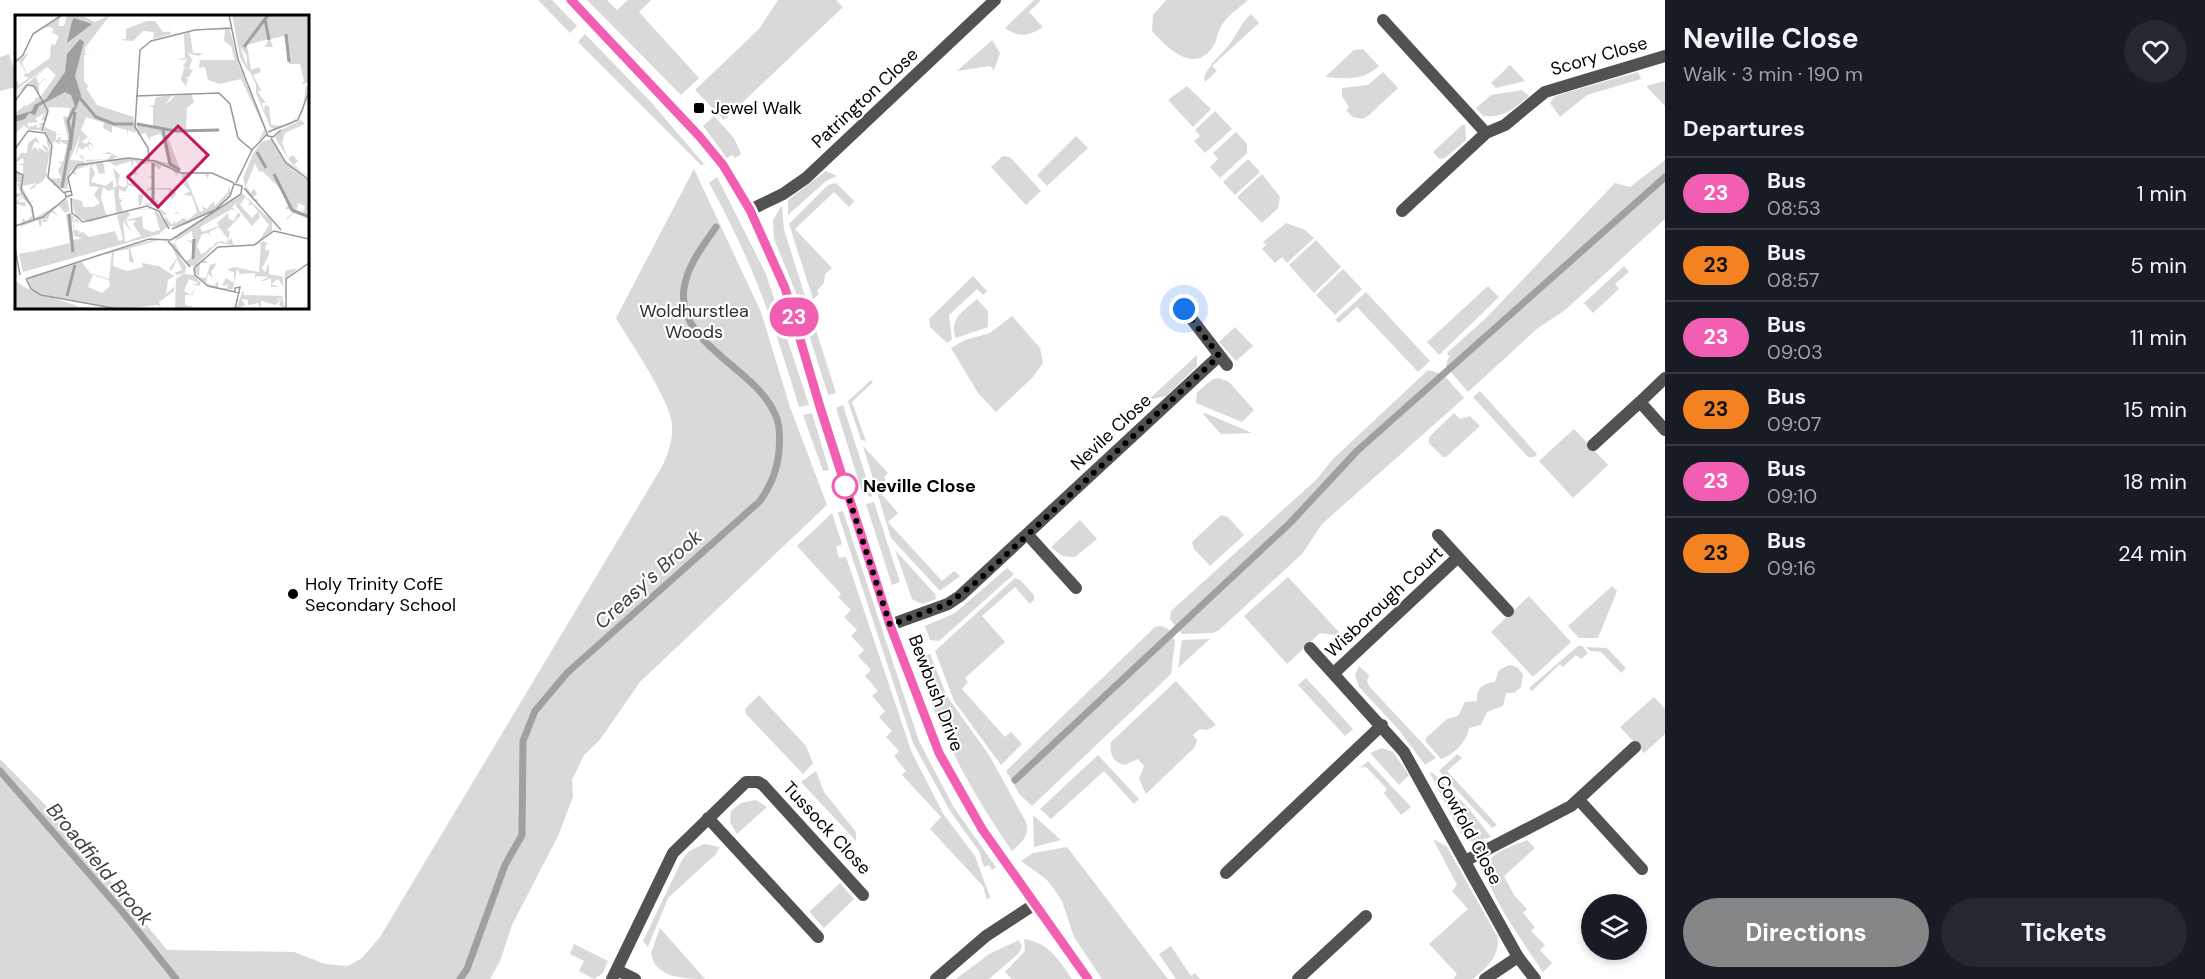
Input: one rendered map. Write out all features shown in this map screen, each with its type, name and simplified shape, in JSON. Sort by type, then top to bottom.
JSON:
[{"type":"street","name":"Bewbush Drive","points":[[571,0],[700,137],[723,165],[750,210],[785,288],[820,407],[890,625],[927,725],[944,762],[982,829],[1088,979]]},
{"type":"street","name":"Patrington Close","points":[[750,210],[783,194],[806,177],[995,0]]},
{"type":"street","points":[[1383,20],[1486,133]]},
{"type":"street","name":"Scory Close","points":[[1402,211],[1486,133],[1505,125],[1552,88],[1665,56]]},
{"type":"street","name":"Nevile Close","points":[[890,625],[948,604],[1223,361],[1184,309]]},
{"type":"street","points":[[1593,446],[1665,378]]},
{"type":"street","points":[[1640,402],[1665,430]]},
{"type":"street","points":[[1028,535],[1076,588]]},
{"type":"street","points":[[1438,535],[1458,557]]},
{"type":"street","name":"Wisborough Court","points":[[1334,673],[1458,557],[1508,611]]},
{"type":"street","name":"Cowfold Close","points":[[1310,648],[1404,752],[1422,780],[1518,957],[1535,979]]},
{"type":"street","points":[[1226,873],[1382,725]]},
{"type":"street","points":[[1465,861],[1579,800],[1635,747]]},
{"type":"street","name":"Tussock Close","points":[[635,979],[614,975],[673,853],[741,785],[752,780],[758,782],[863,894]]},
{"type":"street","points":[[1579,800],[1642,870]]},
{"type":"street","points":[[708,818],[818,937]]},
{"type":"street","points":[[936,979],[979,942],[1035,904]]},
{"type":"street","points":[[1298,979],[1366,916]]},
{"type":"street","points":[[1485,979],[1518,957]]},
{"type":"green space","points":[[538,0],[552,0],[577,26],[570,33]]},
{"type":"green space","points":[[587,0],[607,0],[617,10],[628,0],[651,0],[639,12],[699,78],[681,95]]},
{"type":"green space","points":[[778,0],[836,0],[843,7],[724,120],[695,90],[759,29]]},
{"type":"green space","points":[[1034,0],[1041,0],[1029,12],[1043,27],[1024,35],[1005,28]]},
{"type":"green space","points":[[1166,0],[1248,0],[1224,22],[1208,53],[1200,58],[1191,59],[1174,52],[1152,31],[1153,15]]},
{"type":"green space","points":[[1251,14],[1259,23],[1212,66],[1217,71],[1205,82],[1204,78],[1214,61]]},
{"type":"green space","points":[[585,34],[650,101],[704,164],[701,165],[578,42]]},
{"type":"green space","points":[[992,40],[1000,53],[994,70],[990,66],[957,71]]},
{"type":"green space","points":[[1363,49],[1379,66],[1373,71],[1354,78],[1325,77],[1354,50]]},
{"type":"green space","points":[[9,54],[15,66],[15,87],[0,91],[0,57]]},
{"type":"green space","points":[[1510,65],[1525,81],[1496,88],[1491,83]]},
{"type":"green space","points":[[1383,72],[1398,88],[1363,119],[1353,117],[1346,110],[1349,107],[1342,96],[1342,88],[1368,85]]},
{"type":"green space","points":[[1638,72],[1641,79],[1587,95],[1560,117],[1550,103],[1554,97],[1565,93]]},
{"type":"green space","points":[[1665,81],[1665,106],[1646,86]]},
{"type":"green space","points":[[1187,86],[1211,109],[1193,127],[1168,100]]},
{"type":"green space","points":[[1522,90],[1529,96],[1503,114],[1483,116],[1476,108],[1491,95]]},
{"type":"green space","points":[[1215,111],[1232,129],[1205,153],[1194,141],[1200,136],[1195,130]]},
{"type":"green space","points":[[714,116],[734,138],[741,154],[735,158],[732,155],[727,158],[703,126]]},
{"type":"green space","points":[[1462,125],[1465,125],[1466,140],[1445,158],[1439,159],[1433,152]]},
{"type":"green space","points":[[1236,132],[1247,144],[1247,153],[1220,178],[1210,167],[1218,159],[1213,153]]},
{"type":"green space","points":[[1076,136],[1088,148],[1047,186],[1037,175]]},
{"type":"green space","points":[[1003,156],[1010,157],[1041,191],[1026,205],[991,167]]},
{"type":"green space","points":[[1248,159],[1260,172],[1235,195],[1223,182]]},
{"type":"green space","points":[[1665,160],[1665,219],[1564,311],[1538,328],[1468,392],[1446,366],[1449,356],[1447,353],[1486,318],[1615,183],[1630,187]]},
{"type":"green space","name":"Woldhurstlea Woods","points":[[694,169],[761,312],[790,407],[827,505],[640,682],[599,741],[584,755],[572,780],[573,797],[558,836],[512,925],[500,961],[490,979],[0,979],[0,759],[67,827],[167,950],[294,952],[325,964],[348,966],[362,958],[380,937],[663,465],[672,436],[670,414],[658,387],[616,318]]},
{"type":"green space","points":[[826,171],[837,176],[826,181],[788,215],[788,200]]},
{"type":"green space","points":[[1262,174],[1280,197],[1278,208],[1262,223],[1237,197]]},
{"type":"green space","points":[[717,177],[766,274],[809,405],[799,407],[761,293],[738,239],[709,183]]},
{"type":"green space","points":[[836,183],[854,201],[849,207],[834,192],[795,229],[832,268],[825,274],[824,283],[817,291],[819,294],[813,299],[789,224],[828,185]]},
{"type":"green space","points":[[782,205],[784,230],[836,393],[828,395],[796,293],[774,239],[773,220]]},
{"type":"green space","points":[[1286,223],[1305,230],[1314,238],[1287,263],[1282,257],[1275,263],[1262,249],[1266,245],[1263,242]]},
{"type":"green space","points":[[1316,240],[1341,267],[1314,293],[1289,265]]},
{"type":"green space","points":[[1624,266],[1629,272],[1615,284],[1619,289],[1593,313],[1584,303]]},
{"type":"green space","points":[[1343,269],[1362,289],[1335,315],[1316,295]]},
{"type":"green space","points":[[973,276],[987,291],[983,295],[977,289],[949,315],[952,340],[947,343],[930,327],[929,319]]},
{"type":"green space","points":[[1488,286],[1499,297],[1439,355],[1427,342]]},
{"type":"green space","points":[[1366,292],[1430,361],[1418,372],[1357,307],[1339,323],[1335,320]]},
{"type":"green space","points":[[977,299],[988,311],[988,327],[956,338],[954,325],[956,320]]},
{"type":"green space","points":[[1012,316],[1040,348],[1043,363],[1033,377],[996,412],[978,393],[951,348],[965,340],[990,333]]},
{"type":"green space","points":[[1235,327],[1253,346],[1236,361],[1219,342]]},
{"type":"green space","points":[[1197,355],[1197,366],[1166,396],[1148,400]]},
{"type":"green space","points":[[1428,370],[1443,374],[1464,398],[1322,524],[1302,554],[1219,630],[1213,633],[1182,634],[1170,619],[1171,611],[1317,479],[1332,460]]},
{"type":"green space","points":[[1219,378],[1229,382],[1254,410],[1242,422],[1196,403],[1197,392],[1213,379]]},
{"type":"green space","points":[[871,380],[873,382],[852,402],[866,441],[861,440],[848,401]]},
{"type":"green space","points":[[1480,391],[1537,454],[1534,457],[1528,457],[1473,397]]},
{"type":"green space","points":[[843,405],[872,496],[869,497],[866,490],[862,492],[836,408]]},
{"type":"green space","points":[[812,413],[829,470],[823,471],[803,415]]},
{"type":"green space","points":[[1454,413],[1460,419],[1470,416],[1480,426],[1446,457],[1443,457],[1429,443],[1429,437]]},
{"type":"green space","points":[[1203,414],[1252,433],[1221,434]]},
{"type":"green space","points":[[1574,429],[1608,465],[1573,498],[1539,461]]},
{"type":"green space","points":[[863,446],[888,473],[884,477],[886,480],[877,489],[898,513],[888,522],[942,581],[954,571],[960,576],[940,591],[891,538]]},
{"type":"green space","points":[[874,502],[900,582],[892,585],[866,504]]},
{"type":"green space","points":[[843,511],[919,741],[953,806],[996,867],[992,870],[989,865],[984,867],[979,851],[950,811],[913,743],[840,520],[838,512]]},
{"type":"green space","points":[[832,513],[842,544],[836,547],[839,558],[846,557],[912,753],[944,815],[975,856],[990,897],[987,900],[983,886],[930,829],[941,817],[902,775],[906,771],[894,756],[899,751],[886,737],[892,731],[879,717],[885,711],[872,696],[878,691],[865,676],[871,670],[858,656],[864,650],[851,636],[857,630],[844,617],[851,610],[838,597],[841,594],[797,546]]},
{"type":"green space","points":[[1221,515],[1228,517],[1244,535],[1210,566],[1194,549],[1192,542]]},
{"type":"green space","points":[[1080,520],[1097,539],[1075,557],[1062,556],[1051,547]]},
{"type":"green space","points":[[895,550],[935,594],[936,599],[922,604],[912,599]]},
{"type":"green space","points":[[1007,568],[1014,574],[939,641],[930,640],[925,626],[955,613]]},
{"type":"green space","points":[[1288,577],[1339,632],[1335,635],[1320,633],[1287,664],[1244,616]]},
{"type":"green space","points":[[1015,578],[1020,580],[1034,595],[1034,600],[1030,604],[1015,587],[982,616],[1005,642],[965,678],[968,682],[962,689],[1005,737],[1011,732],[1022,744],[1001,765],[954,701],[935,651]]},
{"type":"green space","points":[[1612,586],[1617,591],[1598,638],[1579,638],[1568,626]]},
{"type":"green space","points":[[1529,596],[1571,642],[1533,677],[1491,632]]},
{"type":"green space","points":[[1161,626],[1168,629],[1175,641],[1171,674],[1032,806],[1020,795],[1006,771],[1155,627]]},
{"type":"green space","points":[[1210,639],[1178,668],[1182,640]]},
{"type":"green space","points":[[1578,646],[1582,646],[1588,653],[1581,659],[1576,655],[1563,667],[1560,664],[1532,691],[1529,688]]},
{"type":"green space","points":[[1586,647],[1607,648],[1626,668],[1621,673],[1601,652],[1590,651]]},
{"type":"green space","points":[[930,654],[947,696],[989,755],[1026,822],[1026,835],[1012,851],[968,782],[935,711],[916,659]]},
{"type":"green space","points":[[1509,665],[1517,667],[1523,674],[1521,687],[1514,693],[1506,693],[1503,706],[1487,712],[1481,725],[1469,728],[1459,747],[1441,759],[1426,742],[1426,738],[1447,719],[1458,716],[1465,702],[1477,701],[1481,687],[1495,682],[1499,670]]},
{"type":"green space","points":[[1359,666],[1369,675],[1367,681],[1369,686],[1436,758],[1425,765],[1399,730],[1359,687],[1355,675]]},
{"type":"green space","points":[[1306,678],[1353,729],[1345,736],[1298,685]]},
{"type":"green space","points":[[1176,681],[1216,725],[1207,730],[1200,729],[1193,735],[1197,740],[1195,747],[1146,794],[1139,779],[1144,766],[1138,759],[1125,765],[1117,762],[1111,754],[1111,742]]},
{"type":"green space","points":[[759,695],[806,746],[813,763],[803,774],[746,714],[745,709]]},
{"type":"green space","points":[[1654,697],[1665,709],[1665,734],[1644,753],[1620,727]]},
{"type":"green space","points":[[1382,748],[1393,752],[1409,775],[1399,785],[1370,753]]},
{"type":"green space","points":[[1457,754],[1462,758],[1447,771],[1497,825],[1492,828],[1439,771]]},
{"type":"green space","points":[[1098,755],[1139,799],[1134,804],[1104,771],[1051,819],[1040,809]]},
{"type":"green space","points":[[1368,761],[1411,807],[1401,815],[1384,793],[1387,789],[1366,767],[1360,768]]},
{"type":"green space","points":[[816,771],[824,792],[856,832],[856,841],[801,782]]},
{"type":"green space","points":[[1432,772],[1469,809],[1491,837],[1475,842],[1467,840],[1460,832],[1430,773]]},
{"type":"green space","points":[[756,800],[767,807],[737,834],[730,822],[731,811],[741,803]]},
{"type":"green space","points":[[1033,815],[1061,840],[1034,847]]},
{"type":"green space","points":[[1433,839],[1447,847],[1497,936],[1495,955],[1473,979],[1453,979],[1457,974],[1429,944],[1468,909],[1452,891],[1457,885]]},
{"type":"green space","points":[[1527,840],[1535,848],[1504,876],[1514,895],[1527,909],[1523,913],[1535,927],[1531,931],[1545,945],[1540,950],[1552,963],[1543,972],[1497,900],[1486,872],[1487,863],[1495,855]]},
{"type":"green space","points":[[704,844],[720,847],[716,854],[668,898],[648,947],[643,941],[682,860],[689,851]]},
{"type":"green space","points":[[1067,847],[1168,979],[1102,979],[1074,937],[1062,901],[1054,889],[1046,879],[1021,861],[1033,853]]},
{"type":"green space","points":[[840,883],[854,899],[824,928],[809,912]]},
{"type":"green space","points":[[660,928],[705,979],[680,977],[658,968],[651,953]]},
{"type":"green space","points":[[1024,939],[1046,948],[1072,979],[1012,979],[1005,972],[1025,951]]},
{"type":"green space","points":[[1019,940],[1022,947],[1018,954],[989,979],[956,979],[989,954]]},
{"type":"green space","points":[[574,944],[608,961],[603,973],[594,979],[579,971],[584,961],[570,954]]},
{"type":"green space","points":[[1171,946],[1191,976],[1195,973],[1200,979],[1176,979],[1159,954]]},
{"type":"waterway","points":[[1015,780],[1290,523],[1357,451],[1665,177]]},
{"type":"waterway","name":"Creasy's Brook","points":[[460,979],[467,969],[505,865],[522,835],[523,741],[535,711],[567,673],[760,501],[775,471],[780,442],[775,414],[766,398],[752,383],[704,341],[692,325],[685,308],[684,288],[689,271],[716,227]]},
{"type":"waterway","name":"Broadfield Brook","points":[[0,771],[125,915],[176,979]]},
{"type":"bus line","name":"23","points":[[571,0],[631,61],[700,137],[723,165],[750,210],[785,288],[820,407],[890,625],[916,698],[939,753],[982,829],[1088,979]]},
{"type":"place","name":"Jewel Walk","points":[[699,108]]},
{"type":"place","name":"Neville Close","points":[[845,486]]},
{"type":"place","name":"Holy Trinity CofE Secondary School","points":[[293,594]]},
{"type":"route","points":[[845,486],[844,483],[890,625],[948,604],[979,580],[1219,356],[1209,346],[1193,319],[1184,309]]}]
